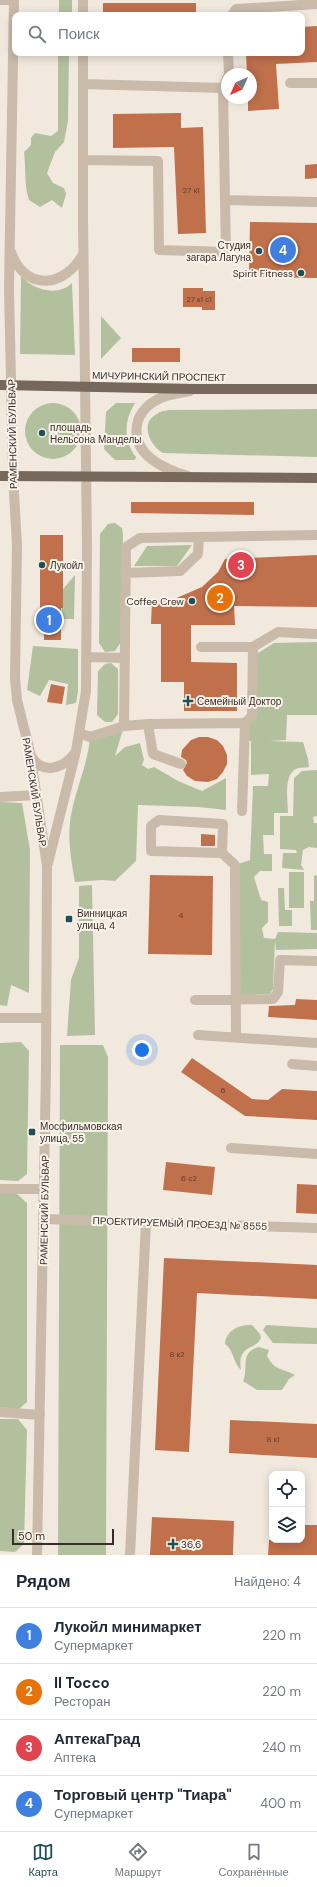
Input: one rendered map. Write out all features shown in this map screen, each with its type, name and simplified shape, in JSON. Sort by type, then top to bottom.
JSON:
[{"type":"main road","name":"МИЧУРИНСКИЙ ПРОСПЕКТ","points":[[0,385],[195,389],[317,389]]},
{"type":"main road","points":[[0,476],[317,478]]},
{"type":"street","points":[[0,0],[14,0]]},
{"type":"street","name":"РАМЕНСКИЙ БУЛЬВАР","points":[[14,0],[14,12]]},
{"type":"street","points":[[83,0],[83,12]]},
{"type":"street","points":[[234,12],[236,9],[317,4]]},
{"type":"street","name":"РАМЕНСКИЙ БУЛЬВАР","points":[[13,56],[11,250],[5,288],[12,385],[13,476],[16,545],[15,678],[17,700],[30,752],[47,866],[44,1189],[37,1555]]},
{"type":"street","name":"РАМЕНСКИЙ БУЛЬВАР","points":[[47,866],[76,751],[86,691],[87,477],[83,253],[83,56]]},
{"type":"street","points":[[228,56],[229,68]]},
{"type":"street","points":[[83,84],[221,83]]},
{"type":"street","points":[[290,83],[317,83]]},
{"type":"street","points":[[83,160],[158,161],[159,250],[226,252],[225,104]]},
{"type":"street","points":[[225,200],[317,202]]},
{"type":"street","points":[[11,250],[14,260],[23,273],[33,279],[41,281],[51,281],[62,277],[72,270],[83,253]]},
{"type":"street","points":[[195,389],[163,398],[150,404],[142,411],[138,419],[136,431],[138,443],[153,461],[172,471],[196,478]]},
{"type":"street","points":[[124,726],[126,547],[140,538],[317,535]]},
{"type":"street","points":[[125,573],[180,571],[198,554],[199,537]]},
{"type":"street","points":[[201,647],[253,647],[278,632],[317,634]]},
{"type":"street","points":[[242,811],[245,723],[252,716],[253,647]]},
{"type":"street","points":[[86,657],[125,658]]},
{"type":"street","points":[[79,733],[90,737],[124,726],[148,724],[245,723]]},
{"type":"street","points":[[148,724],[153,754],[181,764]]},
{"type":"street","points":[[30,752],[33,759],[39,764],[50,768],[59,767],[68,761],[76,751]]},
{"type":"street","points":[[0,797],[37,795]]},
{"type":"street","points":[[222,853],[222,824],[159,820],[151,826],[151,851],[222,853],[236,864],[236,1037]]},
{"type":"street","points":[[195,1000],[273,999],[278,992],[280,960],[317,961]]},
{"type":"street","points":[[0,1018],[46,1018]]},
{"type":"street","points":[[198,1035],[317,1043]]},
{"type":"street","points":[[292,1064],[317,1066]]},
{"type":"street","points":[[231,1148],[317,1154]]},
{"type":"street","points":[[0,1188],[44,1189]]},
{"type":"street","name":"ПРОЕКТИРУЕМЫЙ ПРОЕЗД № 8555","points":[[43,1219],[317,1228]]},
{"type":"street","points":[[130,1555],[146,1222]]},
{"type":"street","points":[[0,1412],[40,1415]]},
{"type":"green space","points":[[59,0],[72,0],[72,12],[59,12]]},
{"type":"green space","points":[[58,56],[69,56],[68,121],[64,142],[55,152],[47,173],[53,183],[64,188],[66,194],[62,208],[52,200],[40,207],[29,200],[27,194],[24,152],[31,145],[31,138],[35,133],[51,136],[58,131]]},
{"type":"green space","points":[[21,276],[32,285],[53,291],[60,290],[72,283],[75,355],[20,354]]},
{"type":"green space","points":[[101,316],[121,338],[101,359]]},
{"type":"green space","points":[[53,403],[64,405],[73,411],[79,420],[81,431],[79,442],[73,451],[64,457],[53,459],[42,457],[33,451],[27,442],[25,431],[27,420],[33,411],[42,405]]},
{"type":"green space","points":[[116,403],[135,403],[131,410],[126,430],[129,444],[136,457],[135,460],[115,460],[104,449],[106,412]]},
{"type":"green space","points":[[317,409],[317,457],[163,453],[154,445],[148,434],[149,423],[152,418],[160,412],[169,410]]},
{"type":"green space","points":[[115,523],[122,528],[123,534],[121,642],[115,651],[105,652],[99,643],[100,534],[108,524]]},
{"type":"green space","points":[[192,545],[177,566],[134,566],[147,546]]},
{"type":"green space","points":[[75,575],[74,619],[61,619],[63,589]]},
{"type":"green space","points":[[317,642],[317,715],[287,715],[286,740],[269,741],[303,742],[309,767],[297,768],[292,772],[289,777],[287,789],[288,813],[274,813],[274,835],[263,835],[264,854],[272,854],[272,871],[260,871],[254,877],[261,900],[268,902],[268,922],[262,928],[264,938],[275,939],[278,932],[317,933],[317,949],[276,950],[275,941],[273,989],[270,994],[257,994],[256,999],[236,999],[235,865],[250,860],[253,786],[268,786],[269,774],[251,775],[251,741],[244,739],[252,716],[253,656],[274,643]]},
{"type":"green space","points":[[33,646],[78,649],[78,691],[76,703],[66,705],[68,684],[49,680],[40,696],[27,690]]},
{"type":"green space","points":[[111,663],[118,669],[118,714],[112,722],[105,722],[97,715],[98,671],[105,664]]},
{"type":"green space","points":[[124,726],[115,756],[125,747],[140,743],[144,760],[142,765],[148,769],[154,767],[178,781],[202,791],[226,778],[226,810],[199,807],[138,805],[136,861],[115,881],[102,880],[75,882],[69,832],[73,805],[87,757],[90,737]]},
{"type":"green space","points":[[317,770],[317,816],[313,817],[314,823],[317,823],[317,848],[309,847],[303,850],[301,865],[304,870],[282,868],[283,853],[297,853],[296,850],[280,849],[280,816],[293,816],[294,778],[302,771]]},
{"type":"green space","points":[[0,802],[22,803],[30,850],[29,993],[11,985],[7,1006],[0,1005]]},
{"type":"green space","points":[[289,872],[304,872],[304,908],[289,908]]},
{"type":"green space","points":[[317,875],[317,930],[311,930],[310,901],[314,901],[314,876]]},
{"type":"green space","points":[[92,885],[95,1035],[67,1036],[71,980],[79,958],[79,886]]},
{"type":"green space","points":[[278,888],[284,888],[285,910],[292,910],[292,926],[279,926]]},
{"type":"green space","points":[[21,1042],[29,1051],[27,1174],[18,1181],[0,1180],[0,1043]]},
{"type":"green space","points":[[60,1045],[103,1045],[108,1057],[106,1555],[58,1555]]},
{"type":"green space","points":[[0,1194],[17,1194],[27,1203],[27,1402],[19,1409],[0,1407]]},
{"type":"green space","points":[[252,1325],[260,1334],[261,1338],[255,1345],[244,1352],[240,1362],[241,1370],[225,1344],[226,1339],[234,1329]]},
{"type":"green space","points":[[266,1325],[317,1328],[317,1344],[273,1343],[263,1330]]},
{"type":"green space","points":[[259,1347],[269,1350],[267,1356],[276,1367],[295,1375],[289,1379],[282,1390],[257,1390],[243,1381],[247,1357],[253,1349]]},
{"type":"green space","points":[[0,1419],[18,1419],[27,1430],[24,1544],[15,1552],[0,1551]]},
{"type":"building","points":[[103,3],[196,3],[196,12],[103,12]]},
{"type":"building","points":[[317,26],[317,62],[276,64],[279,109],[248,111],[248,104],[257,104],[257,68],[247,68],[246,56],[305,56],[305,27]]},
{"type":"building","points":[[181,113],[181,128],[203,127],[206,233],[178,234],[174,147],[113,148],[113,114]]},
{"type":"building","points":[[317,164],[317,178],[305,179],[305,165]]},
{"type":"building","points":[[250,222],[317,223],[317,278],[249,277]]},
{"type":"building","points":[[183,288],[203,288],[203,291],[215,291],[215,310],[202,310],[202,307],[183,307]]},
{"type":"building","points":[[132,348],[180,348],[180,362],[132,362]]},
{"type":"building","points":[[131,502],[254,502],[254,515],[131,513]]},
{"type":"building","points":[[40,535],[63,535],[63,608],[61,608],[61,640],[44,640],[44,608],[40,608]]},
{"type":"building","points":[[317,555],[317,607],[234,606],[235,625],[191,625],[191,662],[237,663],[237,711],[184,711],[184,682],[161,682],[161,624],[151,624],[152,600],[172,600],[202,587],[218,572],[225,559]]},
{"type":"building","points":[[51,684],[65,687],[62,704],[47,702]]},
{"type":"building","points":[[199,737],[208,737],[217,740],[223,746],[227,755],[227,764],[223,772],[217,779],[208,782],[195,781],[187,776],[183,770],[187,763],[186,760],[181,757],[182,750],[191,740]]},
{"type":"building","points":[[201,834],[215,835],[215,846],[201,846]]},
{"type":"building","points":[[150,875],[213,876],[212,955],[148,954]]},
{"type":"building","points":[[296,999],[317,1000],[317,1020],[268,1017],[269,1006],[295,1005]]},
{"type":"building","points":[[192,1058],[252,1099],[268,1100],[282,1089],[317,1091],[317,1120],[245,1116],[181,1072]]},
{"type":"building","points":[[166,1162],[215,1167],[212,1195],[163,1190]]},
{"type":"building","points":[[297,1184],[317,1185],[317,1214],[296,1213]]},
{"type":"building","points":[[164,1258],[317,1265],[317,1299],[197,1293],[189,1452],[155,1450]]},
{"type":"building","points":[[230,1420],[317,1424],[317,1458],[229,1453]]},
{"type":"building","points":[[152,1517],[234,1521],[233,1555],[150,1555]]},
{"type":"building","points":[[305,1525],[317,1525],[317,1555],[268,1555],[269,1540],[269,1543],[305,1543]]},
{"type":"place","name":"Торговый центр \"Тиара\"","points":[[283,250]]},
{"type":"place","name":"Студия загара Лагуна","points":[[259,251]]},
{"type":"place","name":"Spirit Fitness","points":[[301,273]]},
{"type":"place","name":"площадь Нельсона Манделы","points":[[42,433]]},
{"type":"place","name":"Лукойл","points":[[42,565]]},
{"type":"place","name":"АптекаГрад","points":[[241,565]]},
{"type":"place","name":"Il Tocco","points":[[220,598]]},
{"type":"place","name":"Coffee Crew","points":[[192,601]]},
{"type":"place","name":"Лукойл минимаркет","points":[[49,620]]},
{"type":"place","name":"Семейный Доктор","points":[[188,701]]},
{"type":"place","name":"Винницкая улица, 4","points":[[69,919]]},
{"type":"place","name":"Мосфильмовская улица, 55","points":[[32,1132]]},
{"type":"place","name":"36,6","points":[[173,1544]]}]
